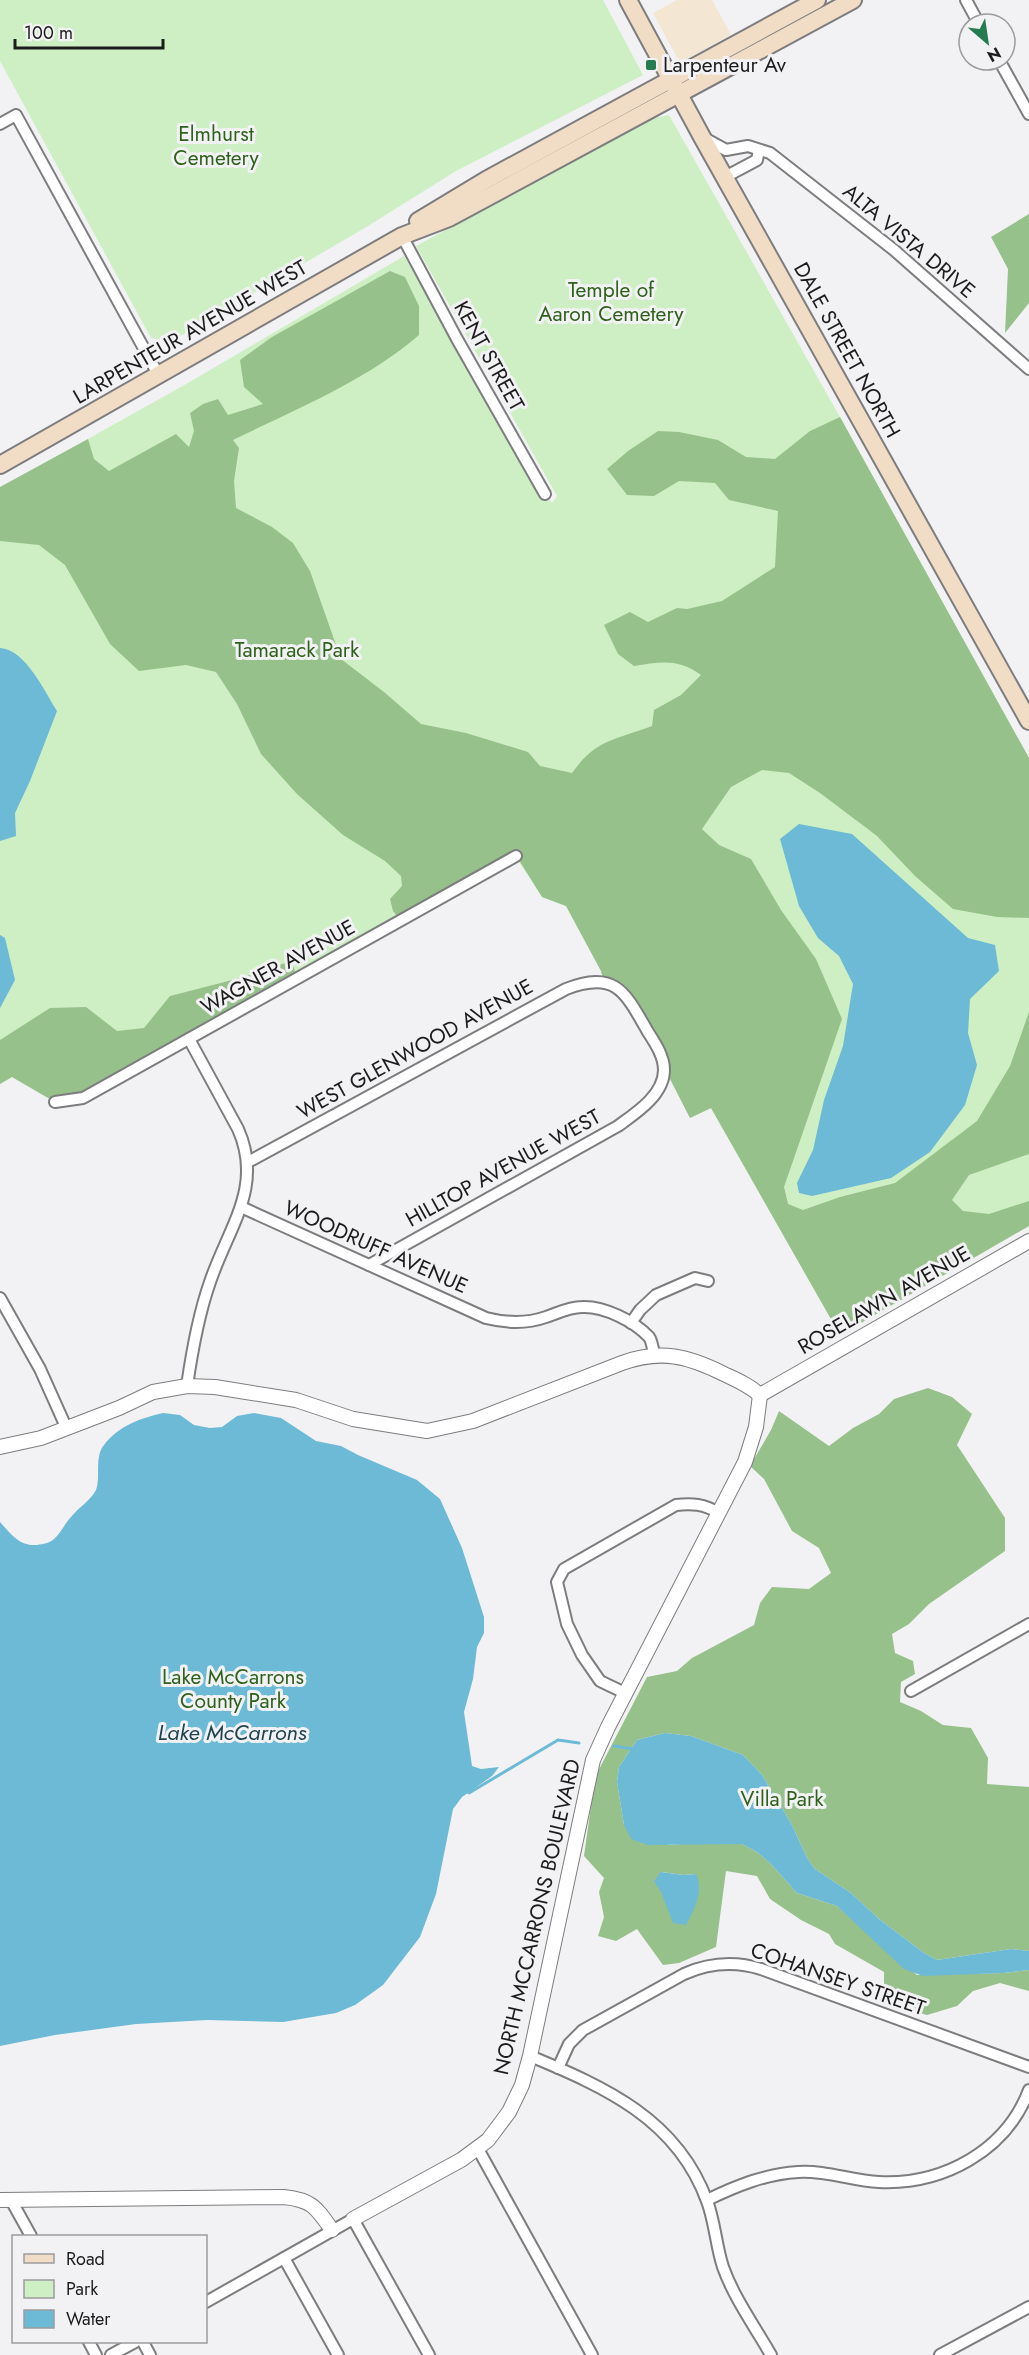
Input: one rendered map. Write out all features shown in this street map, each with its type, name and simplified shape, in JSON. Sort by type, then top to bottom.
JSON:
[{"type":"main road","name":"DALE STREET NORTH","points":[[628,0],[1029,721]]},
{"type":"main road","name":"LARPENTEUR AVENUE WEST","points":[[402,236],[415,223],[486,180],[817,0]]},
{"type":"main road","name":"LARPENTEUR AVENUE WEST","points":[[0,465],[402,236],[449,218],[853,0]]},
{"type":"street","points":[[1006,72],[1029,114]]},
{"type":"street","points":[[0,124],[16,115],[159,376]]},
{"type":"street","name":"ALTA VISTA DRIVE","points":[[702,136],[726,150],[748,146],[770,153],[894,250],[1029,369]]},
{"type":"street","points":[[725,177],[757,160],[759,150]]},
{"type":"street","name":"KENT STREET","points":[[402,236],[457,339],[545,494]]},
{"type":"street","name":"WAGNER AVENUE","points":[[55,1102],[83,1098],[516,856]]},
{"type":"street","name":"WEST GLENWOOD AVENUE","points":[[248,1162],[566,989],[585,982],[604,982],[619,989],[628,997],[660,1052],[664,1070],[660,1084],[652,1098]]},
{"type":"street","points":[[187,1386],[193,1343],[209,1283],[244,1199],[248,1162],[238,1129],[189,1040]]},
{"type":"street","name":"HILLTOP AVENUE WEST","points":[[369,1265],[618,1126],[652,1098]]},
{"type":"street","name":"WOODRUFF AVENUE","points":[[241,1207],[477,1314],[501,1321],[530,1322],[580,1306],[603,1310],[631,1323],[651,1339],[654,1355]]},
{"type":"street","name":"ROSELAWN AVENUE","points":[[760,1395],[1029,1241]]},
{"type":"street","points":[[631,1323],[640,1310],[656,1295],[695,1278],[708,1281]]},
{"type":"street","points":[[0,1298],[40,1369],[66,1427]]},
{"type":"street","points":[[0,1448],[40,1438],[119,1408],[153,1392],[187,1386],[296,1400],[354,1419],[427,1431],[473,1421],[640,1356],[683,1357],[698,1361],[752,1388],[760,1395]]},
{"type":"street","name":"NORTH MCCARRONS BOULEVARD","points":[[353,2219],[478,2149],[488,2140],[509,2112],[522,2085],[530,2056],[593,1760],[753,1443],[760,1395]]},
{"type":"street","points":[[625,1693],[600,1681],[582,1655],[567,1624],[557,1582],[564,1569],[676,1505],[692,1503],[708,1506],[719,1513]]},
{"type":"street","points":[[911,1690],[1029,1624]]},
{"type":"street","name":"COHANSEY STREET","points":[[558,2068],[569,2044],[583,2030],[684,1974],[695,1969],[724,1964],[761,1969],[1029,2067]]},
{"type":"street","points":[[530,2056],[607,2091],[646,2116],[675,2146],[689,2166],[707,2200],[723,2267],[771,2355]]},
{"type":"street","points":[[707,2200],[741,2184],[780,2174],[818,2172],[878,2182],[910,2181],[942,2174],[977,2156],[991,2144],[1017,2115],[1029,2091]]},
{"type":"street","points":[[478,2149],[592,2355]]},
{"type":"street","points":[[5,2200],[284,2197],[308,2201],[317,2208],[332,2230]]},
{"type":"street","points":[[5,2200],[30,2235]]},
{"type":"street","points":[[207,2301],[353,2219],[429,2355]]},
{"type":"street","points":[[284,2258],[338,2355]]},
{"type":"street","points":[[940,2355],[1029,2307]]},
{"type":"street","points":[[111,2355],[133,2343]]},
{"type":"shaded area","points":[[677,0],[712,0],[731,35],[680,63],[653,13]]},
{"type":"green space","name":"Elmhurst Cemetery","points":[[0,0],[603,0],[643,75],[456,171],[368,226],[170,342],[151,338],[0,61]]},
{"type":"green space","name":"Tamarack Park","points":[[669,115],[1029,758],[1029,1226],[840,1335],[711,1108],[690,1118],[628,997],[604,982],[601,971],[566,906],[542,897],[516,857],[55,1102],[12,1077],[0,1084],[0,488],[188,383],[404,256],[552,503],[557,496],[416,246],[650,119]]},
{"type":"green space","points":[[1029,214],[1029,303],[1005,333],[1008,269],[991,237]]},
{"type":"green space","points":[[390,271],[405,277],[419,306],[419,335],[353,380],[233,440],[239,448],[234,481],[236,508],[272,527],[293,543],[310,571],[341,659],[421,724],[466,733],[528,752],[540,766],[572,773],[589,753],[598,747],[652,726],[654,710],[681,695],[701,675],[677,664],[634,666],[618,654],[604,625],[630,612],[648,622],[677,608],[687,609],[722,601],[775,567],[778,511],[729,500],[715,483],[679,481],[654,496],[627,495],[607,469],[628,451],[658,431],[679,432],[718,440],[746,457],[775,459],[810,431],[840,417],[1029,758],[1029,918],[997,917],[953,909],[915,876],[877,836],[789,773],[762,770],[731,787],[702,829],[719,845],[751,859],[781,910],[816,959],[842,1019],[784,1187],[788,1204],[803,1210],[840,1197],[895,1183],[977,1121],[1010,1066],[1029,1012],[1029,1154],[969,1175],[952,1200],[963,1211],[989,1214],[1029,1201],[1029,1226],[840,1335],[711,1108],[690,1118],[628,997],[604,982],[601,971],[566,906],[542,897],[517,857],[401,921],[393,911],[390,899],[402,886],[401,876],[385,861],[343,835],[297,794],[261,754],[237,704],[216,672],[186,665],[139,671],[110,644],[65,565],[39,545],[0,541],[0,487],[88,439],[94,459],[109,471],[176,434],[189,447],[194,431],[190,413],[203,404],[218,399],[228,415],[263,404],[244,387],[240,360],[272,337]]},
{"type":"green space","points":[[291,961],[295,971],[284,986],[83,1098],[55,1102],[12,1077],[0,1084],[0,1040],[50,1008],[86,1007],[117,1031],[144,1028],[170,996],[244,977]]},
{"type":"green space","name":"Villa Park","points":[[928,1388],[952,1397],[972,1414],[957,1445],[1005,1518],[1005,1551],[929,1604],[909,1624],[892,1634],[895,1653],[913,1661],[915,1674],[901,1682],[900,1702],[921,1711],[943,1725],[971,1728],[988,1758],[987,1784],[1029,1787],[1029,1951],[1011,1949],[937,1960],[924,1953],[879,1919],[851,1893],[815,1869],[762,1775],[743,1755],[691,1736],[665,1733],[637,1740],[619,1767],[617,1782],[624,1825],[669,1845],[742,1844],[757,1852],[771,1864],[797,1893],[837,1906],[917,1975],[1004,1973],[1029,1970],[1029,1991],[1000,1983],[973,1991],[957,2006],[927,2015],[893,2006],[884,1988],[884,1972],[835,1944],[829,1934],[801,1920],[770,1899],[757,1876],[726,1871],[716,1947],[679,1963],[663,1965],[637,1929],[616,1941],[598,1936],[604,1917],[599,1892],[604,1878],[584,1856],[595,1777],[647,1677],[677,1671],[692,1658],[754,1625],[760,1603],[772,1587],[809,1589],[831,1573],[819,1548],[792,1531],[764,1479],[750,1466],[779,1411],[829,1446],[853,1428],[879,1414],[894,1399]],"holes":[[[662,1872],[696,1874],[686,1924]]]},
{"type":"water","points":[[0,648],[9,650],[26,663],[57,711],[15,813],[16,836],[0,841]]},
{"type":"water","points":[[799,824],[852,834],[968,938],[995,945],[999,971],[970,999],[968,1033],[977,1065],[965,1105],[930,1152],[891,1178],[812,1196],[799,1193],[797,1183],[813,1150],[824,1100],[843,1046],[853,984],[839,956],[818,938],[799,906],[780,839]]},
{"type":"water","points":[[0,935],[5,938],[15,980],[0,1008]]},
{"type":"water","name":"Lake McCarrons","points":[[163,1413],[180,1415],[194,1425],[210,1428],[222,1427],[237,1416],[254,1413],[281,1418],[316,1441],[341,1446],[417,1480],[440,1499],[462,1548],[484,1617],[484,1633],[477,1647],[473,1679],[464,1712],[472,1766],[481,1769],[499,1767],[492,1776],[462,1797],[453,1809],[436,1894],[420,1937],[383,1985],[355,2005],[336,2013],[283,2022],[207,2020],[136,2024],[55,2035],[0,2046],[0,1522],[16,1539],[25,1544],[37,1545],[52,1540],[96,1490],[99,1455],[110,1438],[130,1424]]},
{"type":"water","points":[[665,1733],[691,1736],[743,1755],[762,1775],[815,1869],[851,1893],[879,1919],[924,1953],[937,1960],[1011,1949],[1029,1951],[1029,1970],[923,1976],[904,1969],[837,1906],[797,1893],[771,1864],[757,1852],[742,1844],[648,1845],[631,1839],[624,1825],[617,1782],[619,1767],[637,1740]]},
{"type":"water","points":[[661,1872],[696,1874],[698,1894],[695,1907],[686,1925],[673,1923],[661,1892],[654,1881]]},
{"type":"waterway","points":[[469,1793],[558,1740],[579,1743]]},
{"type":"waterway","points":[[614,1746],[633,1749]]},
{"type":"place","name":"Larpenteur Av","points":[[651,65]]},
{"type":"park label","name":"Temple of Aaron Cemetery","points":[[611,302]]},
{"type":"park label","name":"Lake McCarrons County Park","points":[[233,1689]]}]
